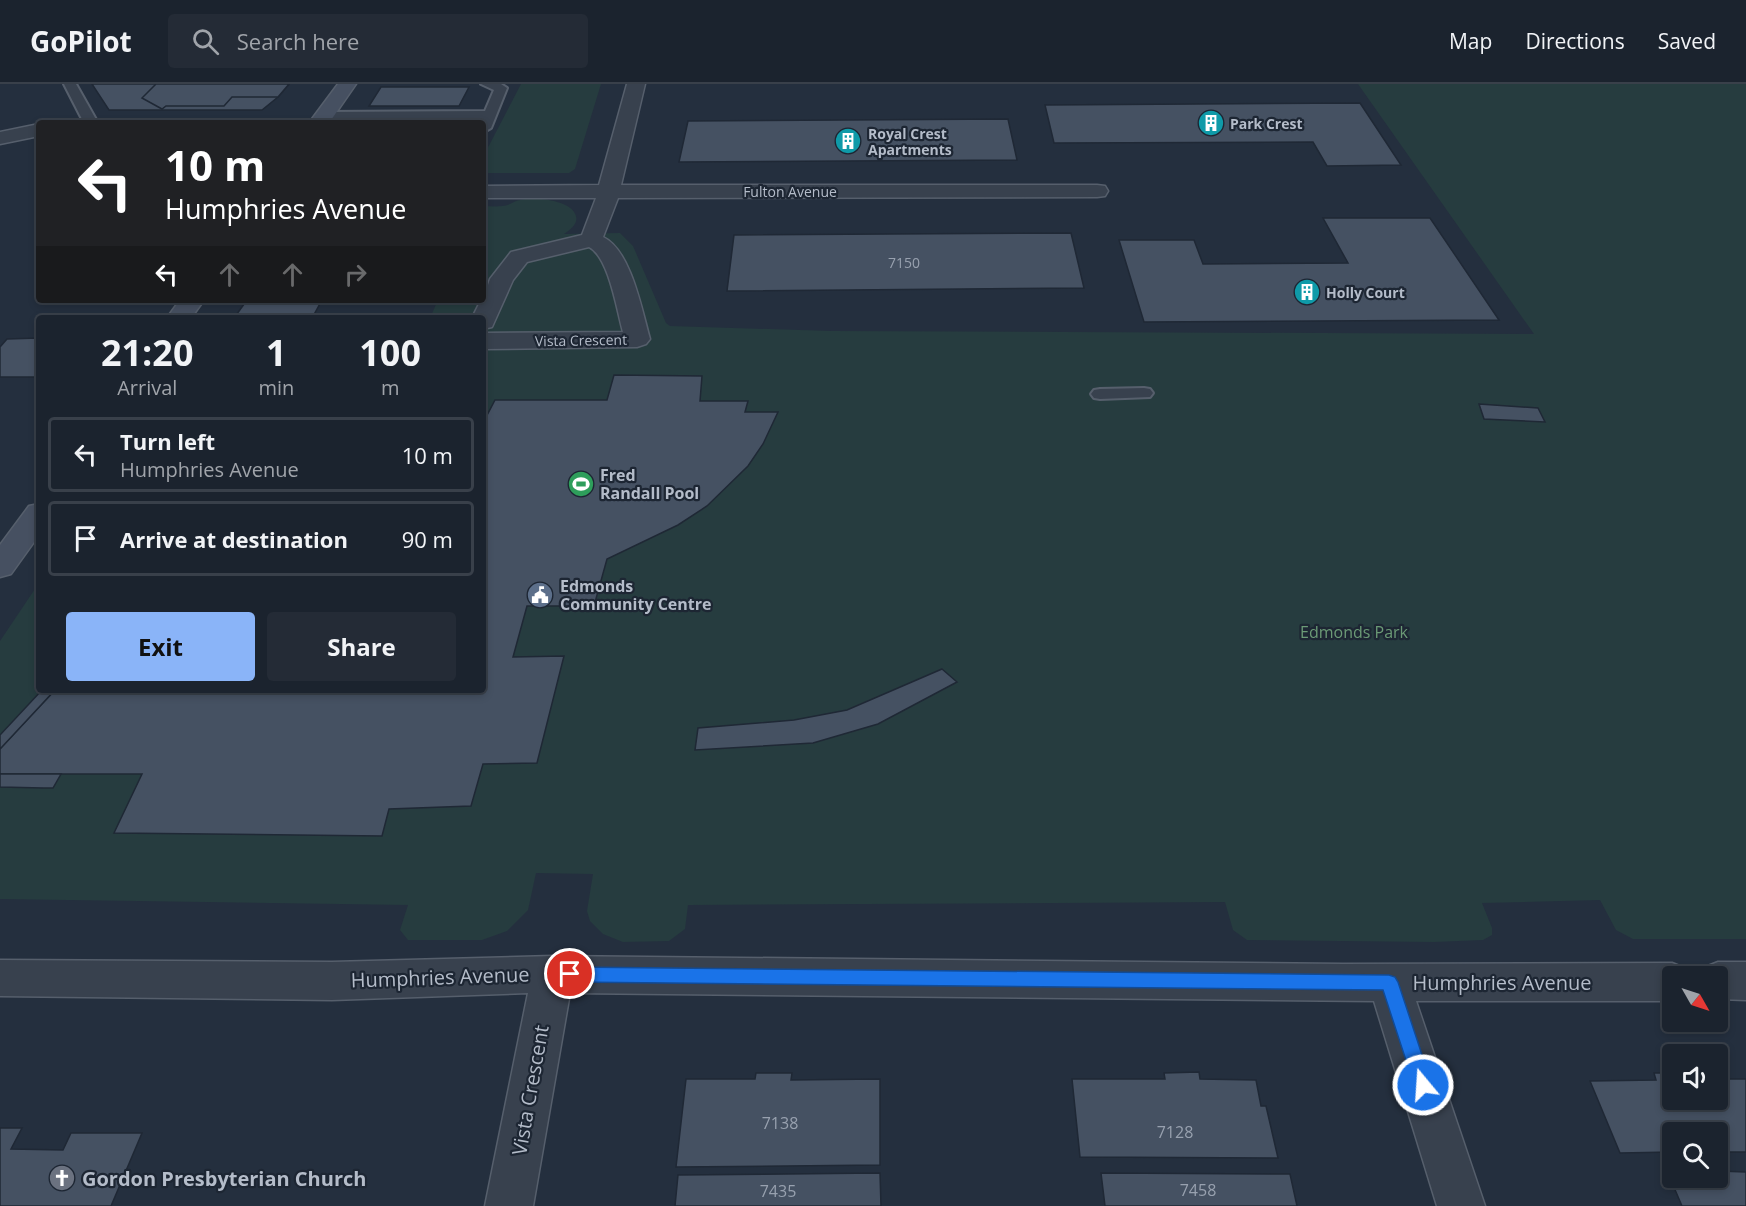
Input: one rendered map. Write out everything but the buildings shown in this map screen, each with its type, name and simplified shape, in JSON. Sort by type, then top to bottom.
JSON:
[{"type":"street","points":[[322,120],[348,84]]},
{"type":"street","points":[[486,315],[502,279],[519,257],[591,240],[609,192],[636,84]]},
{"type":"street","points":[[0,138],[36,131]]},
{"type":"street","name":"Fulton Avenue","points":[[486,192],[1097,191]]},
{"type":"street","name":"Vista Crescent","points":[[486,341],[638,339],[622,280],[604,246],[591,240]]},
{"type":"street","points":[[0,567],[36,517]]},
{"type":"street","name":"Vista Crescent","points":[[509,1206],[553,974]]},
{"type":"street","name":"Humphries Avenue","points":[[0,978],[332,981],[553,974],[1389,982],[1662,981]]},
{"type":"street","points":[[1728,981],[1746,981]]},
{"type":"street","points":[[1389,982],[1461,1206]]},
{"type":"lane","points":[[70,84],[89,120]]},
{"type":"lane","points":[[486,124],[501,88],[487,84]]},
{"type":"lane","points":[[322,120],[490,115]]},
{"type":"lane","points":[[1100,394],[1144,393]]},
{"type":"green space","points":[[521,84],[601,84],[575,169],[569,173],[486,173],[486,151]]},
{"type":"green space","name":"Edmonds Park","points":[[1358,84],[1746,84],[1746,939],[1633,939],[1616,930],[1600,900],[1482,903],[1492,928],[1492,935],[1483,940],[1434,942],[1247,940],[1233,930],[1225,902],[688,905],[685,929],[669,941],[623,942],[603,934],[590,921],[587,911],[593,874],[536,873],[528,910],[507,931],[482,940],[408,940],[400,930],[408,905],[0,899],[0,641],[36,587],[36,693],[486,693],[486,315],[431,315],[437,303],[486,303],[486,206],[505,206],[525,199],[549,200],[570,208],[576,216],[574,225],[564,234],[620,233],[633,246],[666,323],[670,326],[831,331],[1534,334]]},
{"type":"place","name":"Park Crest","points":[[1211,123]]},
{"type":"place","name":"Royal Crest Apartments","points":[[848,141]]},
{"type":"place","name":"Holly Court","points":[[1307,292]]},
{"type":"place","name":"Fred Randall Pool","points":[[581,484]]},
{"type":"place","name":"Edmonds Community Centre","points":[[540,595]]},
{"type":"place","name":"Gordon Presbyterian Church","points":[[62,1178]]},
{"type":"route","points":[[570,974],[1295,983],[1389,982],[1423,1085]]}]
